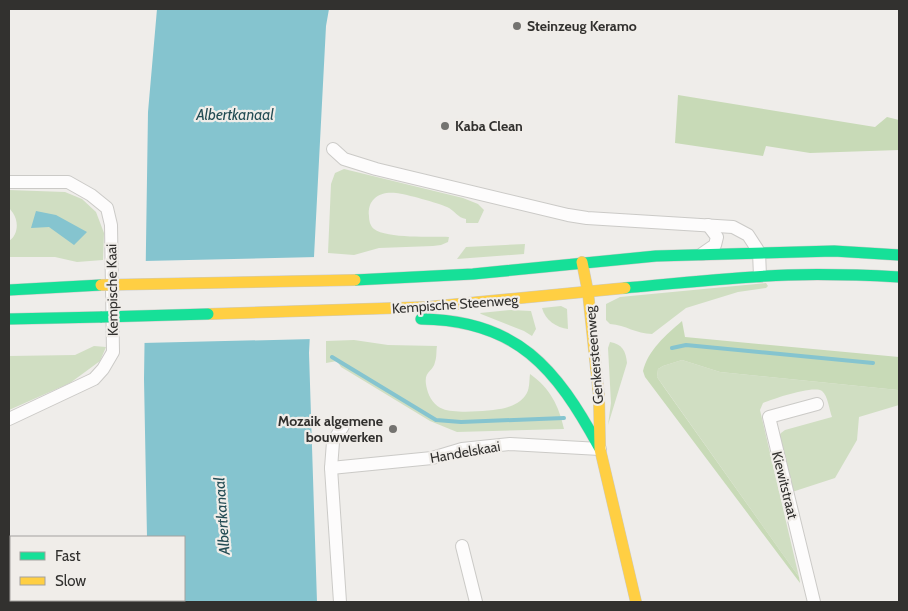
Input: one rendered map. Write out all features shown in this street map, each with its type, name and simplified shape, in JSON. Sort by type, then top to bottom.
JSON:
[{"type":"main road","name":"Kempische Steenweg","points":[[9,290],[101,285],[355,280],[473,274],[582,262],[702,254],[834,251],[899,255]]},
{"type":"main road","name":"Genkersteenweg","points":[[582,262],[588,292],[599,397],[600,449],[636,602]]},
{"type":"main road","name":"Kempische Steenweg","points":[[9,319],[356,311],[458,305],[672,282],[760,276],[847,274],[899,277]]},
{"type":"main road","points":[[356,311],[394,320]]},
{"type":"main road","name":"Genkersteenweg","points":[[411,320],[449,319],[501,334],[520,346],[540,362],[559,382],[600,449]]},
{"type":"street","points":[[332,150],[344,159],[376,169],[568,215],[624,221],[733,227],[748,235],[759,252],[760,276]]},
{"type":"street","name":"Kempische Kaai","points":[[9,182],[68,182],[91,195],[107,208],[111,225],[113,352],[103,369],[94,379],[9,419]]},
{"type":"street","points":[[702,254],[715,245],[717,236],[708,225]]},
{"type":"street","name":"Kiewitstraat","points":[[814,602],[769,417],[817,404]]},
{"type":"street","points":[[340,602],[331,468],[333,442],[343,426]]},
{"type":"street","name":"Handelskaai","points":[[331,468],[432,458],[462,449],[510,444],[600,449]]},
{"type":"street","points":[[462,546],[476,602]]},
{"type":"street","points":[[9,565],[10,584]]},
{"type":"green space","points":[[678,95],[875,127],[887,117],[899,120],[899,150],[810,153],[766,146],[763,156],[675,143]]},
{"type":"green space","points":[[344,169],[463,198],[478,204],[484,210],[478,223],[466,223],[466,219],[443,205],[401,194],[385,193],[376,197],[370,205],[369,219],[374,229],[399,236],[449,237],[448,242],[433,246],[379,248],[354,255],[328,253],[331,184],[335,173]]},
{"type":"green space","points":[[9,190],[65,192],[82,199],[96,212],[104,233],[103,260],[77,262],[55,257],[9,257],[9,241],[16,232],[17,224],[9,206]]},
{"type":"green space","points":[[525,244],[524,254],[457,259],[466,247]]},
{"type":"green space","points":[[766,283],[768,286],[766,288],[738,292],[686,308],[652,334],[641,333],[610,324],[606,320],[606,304],[620,297]]},
{"type":"green space","points":[[561,306],[567,309],[568,329],[552,323],[542,308]]},
{"type":"green space","points":[[511,310],[531,311],[536,329],[532,336],[480,313]]},
{"type":"green space","points":[[682,321],[685,337],[899,357],[898,390],[720,372],[682,360],[658,369],[657,377],[799,577],[800,583],[645,377],[643,371],[649,356],[664,337]]},
{"type":"green space","points":[[354,340],[388,345],[437,346],[436,360],[427,375],[426,383],[428,392],[437,406],[449,411],[483,411],[513,405],[527,394],[530,374],[543,385],[553,398],[564,429],[457,432],[430,421],[341,367],[337,361],[326,363],[326,341]]},
{"type":"green space","points":[[610,342],[618,344],[623,349],[627,363],[608,425],[611,403],[608,348]]},
{"type":"green space","points":[[94,346],[106,347],[100,361],[70,383],[9,410],[9,356],[75,355]]},
{"type":"green space","points":[[682,360],[720,372],[898,390],[899,388],[899,405],[859,417],[857,440],[835,478],[792,492],[778,438],[785,430],[832,417],[827,399],[822,391],[810,390],[793,393],[763,403],[760,410],[799,577],[657,377],[658,369]]},
{"type":"water","name":"Albertkanaal","points":[[157,9],[329,9],[326,26],[309,353],[317,602],[149,602],[185,601],[185,536],[147,536],[144,379],[148,112]]},
{"type":"water","points":[[36,211],[56,215],[87,232],[74,245],[49,227],[31,228]]},
{"type":"pier","points":[[317,257],[313,339],[142,343],[144,261]]},
{"type":"waterway","points":[[672,348],[686,345],[873,363]]},
{"type":"waterway","points":[[332,357],[436,420],[461,422],[564,418]]},
{"type":"traffic: fast","points":[[355,280],[473,274],[656,256],[834,251],[899,255]]},
{"type":"traffic: fast","points":[[625,288],[788,275],[899,277]]},
{"type":"traffic: fast","points":[[9,290],[101,285]]},
{"type":"traffic: fast","points":[[102,317],[208,314]]},
{"type":"traffic: fast","points":[[9,319],[102,317]]},
{"type":"traffic: fast","points":[[421,319],[454,322],[483,328],[508,339],[530,354],[549,372],[567,394],[599,447]]},
{"type":"traffic: slow","points":[[582,262],[588,292],[599,397],[600,449],[636,602]]},
{"type":"traffic: slow","points":[[101,285],[355,280]]},
{"type":"traffic: slow","points":[[208,314],[427,307],[625,288]]},
{"type":"place","name":"Steinzeug Keramo","points":[[517,26]]},
{"type":"place","name":"Kaba Clean","points":[[445,126]]},
{"type":"place","name":"Mozaik algemene bouwwerken","points":[[393,429]]}]
